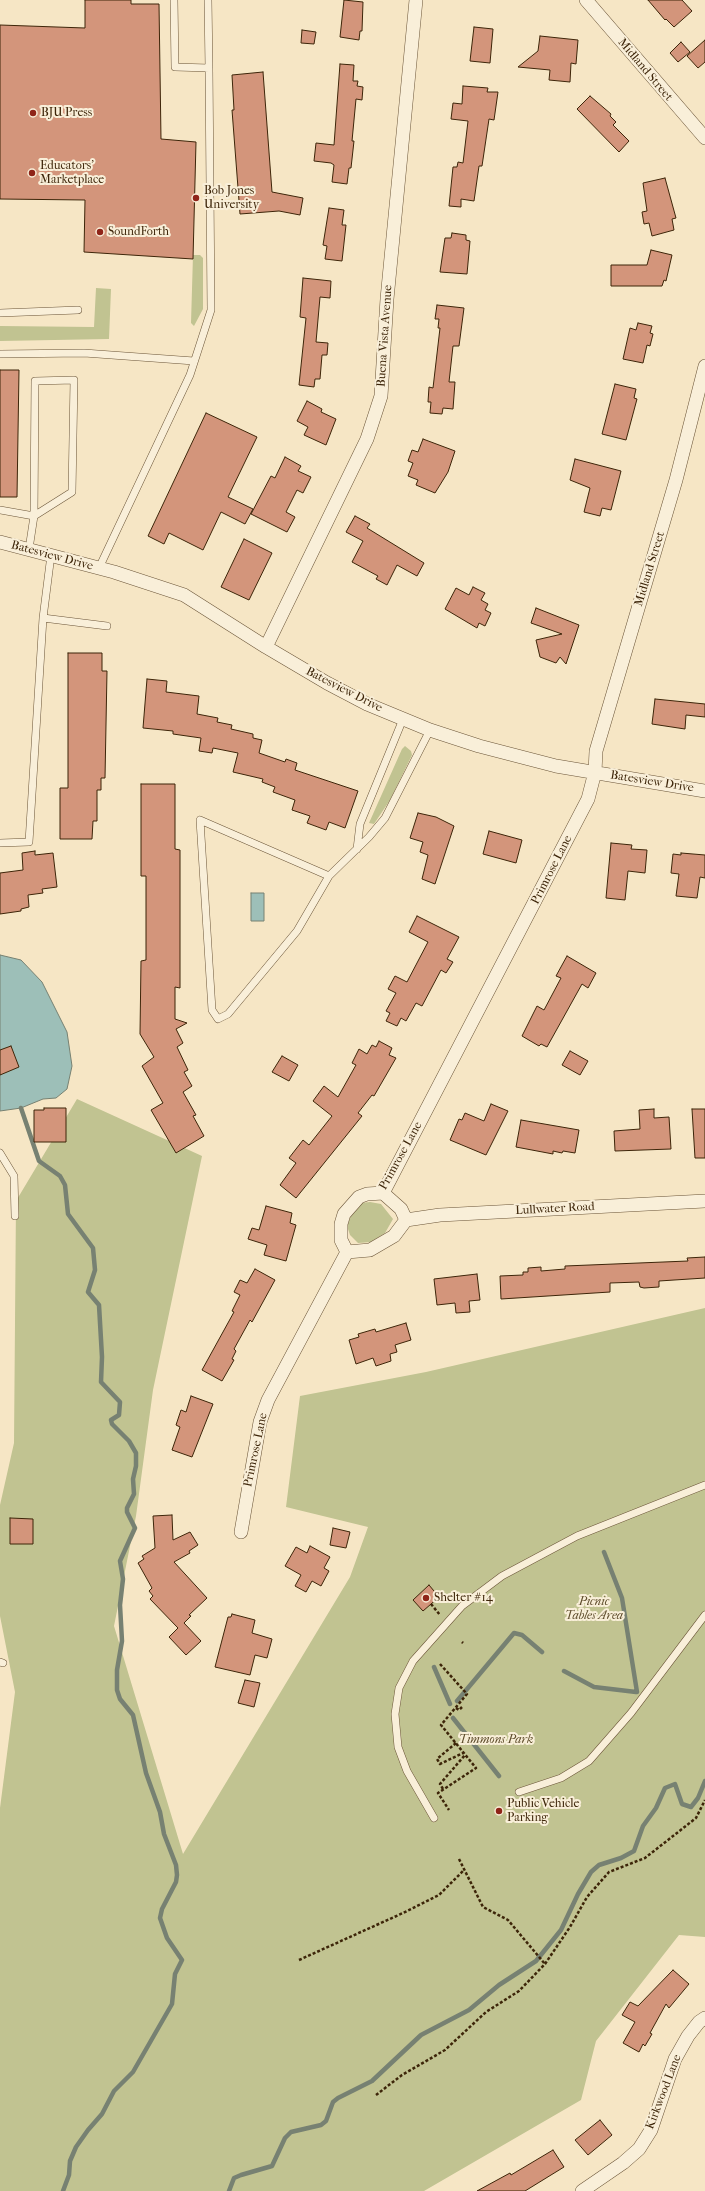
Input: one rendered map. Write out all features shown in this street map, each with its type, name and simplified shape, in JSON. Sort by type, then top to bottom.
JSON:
[{"type":"street","name":"Buena Vista Avenue","points":[[266,648],[366,439],[381,396],[387,299],[416,0]]},
{"type":"street","name":"Midland Street","points":[[586,0],[705,138]]},
{"type":"street","name":"Midland Street","points":[[595,772],[598,743],[702,393],[705,366]]},
{"type":"street","name":"Batesview Drive","points":[[0,542],[99,568],[184,595],[266,648],[361,701],[430,730],[479,746],[556,766],[705,791]]},
{"type":"street","name":"Primrose Lane","points":[[241,1532],[260,1422],[268,1400],[347,1252],[341,1240],[340,1231],[344,1214],[359,1197],[367,1194],[382,1193],[585,806],[595,772]]},
{"type":"street","points":[[347,1252],[370,1250],[394,1236],[406,1220],[401,1209],[382,1193]]},
{"type":"street","name":"Lullwater Road","points":[[406,1220],[440,1216],[705,1201]]},
{"type":"street","name":"Kirkwood Lane","points":[[582,2191],[623,2163],[639,2148],[651,2130],[675,2059],[688,2036],[699,2022],[705,2018]]},
{"type":"lane","points":[[174,0],[175,67],[209,68]]},
{"type":"lane","points":[[99,568],[194,361],[211,310],[208,0]]},
{"type":"lane","points":[[0,313],[78,310]]},
{"type":"lane","points":[[0,354],[84,353],[194,361]]},
{"type":"lane","points":[[0,510],[34,516],[72,492],[74,380],[35,381],[34,516],[29,549]]},
{"type":"lane","points":[[0,843],[30,842],[43,618],[51,555]]},
{"type":"lane","points":[[43,618],[107,626]]},
{"type":"lane","points":[[357,850],[360,824],[403,719]]},
{"type":"lane","points":[[329,876],[200,820],[212,1010],[218,1018],[228,1014],[297,931],[329,876],[357,850],[385,818],[430,730]]},
{"type":"lane","points":[[0,1153],[14,1176],[15,1216]]},
{"type":"lane","points":[[434,1818],[407,1771],[398,1746],[395,1714],[399,1688],[413,1661],[462,1606],[502,1576],[577,1536],[705,1485]]},
{"type":"lane","points":[[519,1792],[561,1778],[589,1761],[631,1713],[705,1616]]},
{"type":"path","points":[[431,1604],[443,1619]]},
{"type":"path","points":[[440,1664],[467,1694],[441,1725],[476,1768],[438,1793],[449,1810]]},
{"type":"path","points":[[456,1708],[459,1710],[462,1707]]},
{"type":"path","points":[[456,1743],[437,1759],[440,1764],[464,1754]]},
{"type":"path","points":[[444,1789],[440,1784],[464,1754]]},
{"type":"path","points":[[376,2095],[402,2075],[445,2050],[486,2012],[519,1991],[545,1964],[570,1927],[587,1897],[609,1872],[645,1858],[696,1818],[705,1800]]},
{"type":"path","points":[[459,1859],[483,1907],[508,1920],[530,1944],[545,1964]]},
{"type":"path","points":[[298,1960],[403,1914],[439,1895],[464,1870]]},
{"type":"green space","points":[[193,255],[200,255],[203,258],[203,309],[194,326],[191,323]]},
{"type":"green space","points":[[96,288],[111,289],[109,339],[0,341],[0,326],[94,327]]},
{"type":"green space","points":[[405,746],[411,751],[412,755],[390,800],[374,824],[369,823],[402,749]]},
{"type":"green space","name":"Timmons Park","points":[[77,1099],[202,1156],[153,1390],[136,1516],[114,1626],[183,1854],[350,1577],[368,1527],[286,1507],[300,1396],[426,1372],[705,1308],[705,1937],[679,1935],[596,2041],[581,2100],[424,2191],[0,2191],[0,1808],[15,1692],[0,1616],[0,1505],[14,1443],[16,1201]]},
{"type":"green space","points":[[370,1202],[381,1204],[393,1219],[385,1233],[371,1242],[358,1243],[350,1235],[347,1226],[352,1213],[361,1203]]},
{"type":"water","points":[[251,893],[264,893],[264,921],[251,921]]},
{"type":"water","points":[[0,955],[21,960],[42,982],[67,1032],[72,1066],[67,1089],[56,1098],[43,1099],[21,1108],[0,1111]]},
{"type":"building","points":[[85,0],[131,0],[131,4],[159,4],[161,139],[196,142],[193,259],[84,252],[85,200],[0,199],[0,25],[85,28]]},
{"type":"building","points":[[344,0],[363,2],[362,31],[360,31],[359,40],[340,37]]},
{"type":"building","points":[[648,0],[682,0],[692,11],[674,27],[666,19],[665,20]]},
{"type":"building","points":[[474,27],[493,29],[490,63],[470,61]]},
{"type":"building","points":[[302,30],[316,32],[314,44],[301,43]]},
{"type":"building","points":[[540,36],[578,40],[576,64],[571,63],[570,82],[549,80],[550,70],[518,67],[538,51]]},
{"type":"building","points":[[705,40],[705,62],[698,68],[687,56]]},
{"type":"building","points":[[681,42],[690,52],[678,62],[670,53]]},
{"type":"building","points":[[340,64],[354,65],[353,81],[358,81],[357,86],[363,87],[362,100],[356,99],[352,141],[354,141],[351,168],[349,168],[347,184],[332,182],[334,165],[331,163],[314,161],[316,143],[334,145]]},
{"type":"building","points":[[263,72],[272,192],[303,198],[300,215],[279,211],[240,214],[232,110],[234,110],[232,75]]},
{"type":"building","points":[[463,86],[488,88],[487,92],[498,92],[494,120],[489,119],[482,166],[479,166],[474,201],[461,199],[461,207],[449,206],[453,167],[457,167],[458,162],[463,163],[468,121],[451,119],[453,103],[462,104]]},
{"type":"building","points":[[590,96],[611,114],[610,116],[616,122],[613,125],[629,141],[619,152],[577,109]]},
{"type":"building","points":[[665,178],[676,218],[672,219],[674,230],[652,236],[649,223],[644,224],[642,212],[647,211],[643,183]]},
{"type":"building","points":[[329,208],[344,210],[342,225],[346,225],[342,261],[325,259],[327,246],[323,245]]},
{"type":"building","points":[[452,233],[466,235],[466,240],[470,241],[467,274],[440,272],[445,238],[451,238]]},
{"type":"building","points":[[651,250],[672,255],[666,281],[664,280],[662,286],[611,286],[611,265],[647,265]]},
{"type":"building","points":[[303,278],[331,281],[330,298],[320,297],[316,342],[328,343],[327,355],[322,355],[320,379],[315,379],[314,387],[299,385],[306,318],[300,317]]},
{"type":"building","points":[[437,305],[464,308],[459,346],[453,346],[449,382],[455,382],[453,409],[443,408],[442,414],[430,413],[431,402],[428,402],[429,387],[433,388],[440,328],[438,328],[439,319],[435,319]]},
{"type":"building","points":[[638,323],[652,326],[650,333],[653,334],[650,346],[647,345],[643,363],[623,359],[630,328],[636,330]]},
{"type":"building","points":[[0,370],[19,370],[17,497],[0,497]]},
{"type":"building","points":[[615,384],[636,389],[634,398],[637,399],[626,440],[602,434]]},
{"type":"building","points":[[307,401],[322,409],[321,412],[336,419],[326,445],[304,435],[308,427],[297,421]]},
{"type":"building","points":[[206,413],[257,437],[228,497],[253,509],[245,524],[221,512],[203,550],[169,533],[164,544],[148,536]]},
{"type":"building","points":[[423,439],[455,451],[448,472],[435,493],[416,485],[418,480],[408,476],[413,463],[408,461],[412,450],[418,452]]},
{"type":"building","points":[[285,457],[301,466],[298,471],[311,477],[303,493],[297,490],[286,512],[295,517],[287,532],[251,514],[271,476],[275,478]]},
{"type":"building","points":[[575,459],[621,471],[611,510],[602,508],[600,516],[584,512],[590,488],[570,480]]},
{"type":"building","points":[[355,516],[370,524],[367,528],[424,563],[417,576],[397,565],[387,585],[376,579],[378,576],[352,562],[363,541],[346,532]]},
{"type":"building","points":[[244,539],[272,553],[249,600],[221,587]]},
{"type":"building","points":[[473,587],[485,593],[481,600],[488,604],[485,610],[491,613],[485,626],[479,623],[477,628],[445,609],[456,588],[469,595]]},
{"type":"building","points":[[536,608],[579,625],[566,664],[560,657],[556,663],[540,657],[536,640],[562,634],[531,623]]},
{"type":"building","points":[[68,653],[102,653],[102,671],[107,671],[105,778],[101,778],[101,790],[97,790],[97,821],[93,821],[92,839],[60,839],[60,788],[68,788]]},
{"type":"building","points":[[147,679],[167,681],[166,692],[199,696],[197,714],[218,718],[217,722],[232,725],[231,729],[253,734],[253,738],[262,740],[259,753],[285,762],[286,759],[297,763],[295,770],[358,791],[345,828],[329,822],[326,830],[307,823],[310,816],[292,810],[295,800],[273,792],[275,787],[262,782],[263,779],[233,772],[238,753],[213,748],[212,753],[199,751],[201,738],[173,734],[173,731],[143,728]]},
{"type":"building","points":[[655,699],[705,704],[705,717],[686,715],[685,729],[652,724]]},
{"type":"building","points":[[141,784],[175,784],[175,849],[180,850],[180,988],[175,987],[175,1019],[187,1023],[176,1029],[183,1043],[177,1047],[188,1070],[184,1072],[192,1086],[183,1092],[196,1115],[193,1116],[204,1136],[176,1153],[151,1110],[163,1103],[142,1066],[154,1057],[140,1034],[141,961],[146,960],[146,876],[141,876]]},
{"type":"building","points":[[418,813],[436,817],[454,826],[435,884],[422,879],[428,855],[420,852],[423,842],[410,838]]},
{"type":"building","points":[[489,831],[522,840],[516,863],[483,854]]},
{"type":"building","points":[[611,843],[632,845],[631,849],[647,850],[645,873],[628,871],[625,900],[606,898]]},
{"type":"building","points":[[35,851],[35,855],[53,853],[57,887],[42,889],[43,893],[28,895],[29,907],[21,909],[21,911],[0,914],[0,873],[23,870],[22,853]]},
{"type":"building","points":[[681,853],[705,855],[705,878],[700,877],[697,898],[676,896],[679,874],[671,873],[673,854],[681,855]]},
{"type":"building","points":[[417,916],[459,937],[447,959],[453,962],[446,973],[441,970],[422,1006],[416,1003],[406,1021],[401,1018],[397,1026],[386,1021],[390,1013],[386,1011],[396,993],[388,989],[395,976],[407,982],[428,942],[409,932]]},
{"type":"building","points":[[567,956],[596,973],[588,988],[582,984],[547,1047],[541,1044],[539,1046],[522,1036],[537,1006],[544,1010],[561,978],[556,976]]},
{"type":"building","points":[[379,1041],[392,1048],[389,1055],[396,1058],[374,1096],[372,1095],[358,1113],[362,1116],[296,1198],[280,1185],[296,1163],[289,1158],[303,1140],[309,1145],[332,1116],[313,1101],[324,1086],[338,1097],[356,1065],[352,1063],[359,1049],[367,1054],[372,1045],[376,1047]]},
{"type":"building","points":[[11,1046],[19,1067],[0,1075],[0,1050]]},
{"type":"building","points":[[570,1051],[588,1061],[580,1075],[562,1065]]},
{"type":"building","points":[[282,1056],[298,1065],[289,1081],[272,1072]]},
{"type":"building","points":[[491,1104],[508,1111],[486,1155],[450,1140],[459,1119],[462,1120],[465,1113],[484,1121]]},
{"type":"building","points":[[44,1108],[66,1108],[66,1142],[34,1142],[34,1110],[44,1110]]},
{"type":"building","points":[[654,1109],[654,1118],[669,1117],[671,1149],[615,1151],[614,1131],[640,1129],[639,1110]]},
{"type":"building","points":[[692,1109],[705,1109],[705,1158],[695,1158]]},
{"type":"building","points":[[521,1120],[579,1130],[575,1153],[553,1151],[553,1154],[516,1147]]},
{"type":"building","points":[[266,1206],[292,1213],[290,1223],[296,1225],[286,1261],[264,1255],[267,1245],[248,1239],[252,1228],[259,1230]]},
{"type":"building","points":[[705,1257],[705,1278],[659,1281],[659,1287],[644,1288],[640,1287],[639,1282],[610,1283],[610,1292],[501,1299],[500,1276],[523,1275],[523,1272],[528,1272],[528,1268],[541,1267],[541,1271],[565,1269],[565,1266],[688,1261],[687,1258]]},
{"type":"building","points":[[255,1269],[275,1280],[252,1322],[250,1320],[234,1349],[236,1351],[232,1359],[234,1360],[222,1381],[202,1370],[234,1312],[232,1311],[240,1295],[234,1292],[240,1280],[247,1283]]},
{"type":"building","points":[[477,1274],[480,1300],[469,1301],[470,1312],[456,1313],[455,1303],[437,1305],[434,1279]]},
{"type":"building","points":[[406,1323],[411,1340],[395,1345],[397,1352],[390,1354],[391,1361],[376,1366],[373,1358],[356,1364],[349,1340],[359,1337],[358,1334],[375,1329],[376,1332]]},
{"type":"building","points":[[191,1396],[213,1404],[192,1457],[172,1450],[180,1427],[176,1425],[181,1410],[186,1412]]},
{"type":"building","points":[[172,1515],[173,1540],[190,1532],[198,1545],[189,1551],[190,1553],[174,1562],[207,1598],[189,1615],[191,1616],[184,1623],[201,1641],[186,1655],[169,1637],[178,1628],[150,1599],[153,1596],[149,1591],[152,1588],[138,1563],[144,1559],[142,1556],[155,1548],[153,1516]]},
{"type":"building","points":[[10,1518],[33,1519],[33,1544],[10,1544]]},
{"type":"building","points":[[333,1528],[350,1532],[346,1548],[330,1545]]},
{"type":"building","points":[[310,1546],[330,1557],[324,1568],[329,1571],[321,1586],[312,1581],[306,1592],[295,1586],[301,1575],[285,1566],[296,1547],[307,1553]]},
{"type":"building","name":"Shelter #14","points":[[429,1585],[439,1597],[423,1611],[413,1600]]},
{"type":"building","points":[[232,1614],[255,1620],[252,1633],[272,1639],[267,1658],[255,1655],[250,1675],[215,1667],[228,1617],[231,1617]]},
{"type":"building","points":[[245,1680],[260,1683],[254,1707],[238,1703]]},
{"type":"building","points":[[673,1970],[689,1984],[669,2008],[666,2004],[650,2033],[652,2034],[645,2046],[643,2044],[639,2052],[623,2043],[635,2022],[622,2015],[630,2002],[638,2006]]},
{"type":"building","points":[[600,2120],[612,2135],[588,2155],[575,2140]]},
{"type":"building","points":[[553,2150],[564,2167],[525,2191],[477,2191],[510,2173],[511,2175]]},
{"type":"waterway","points":[[21,1108],[39,1161],[60,1176],[65,1185],[68,1214],[93,1248],[95,1270],[88,1292],[99,1305],[102,1357],[101,1382],[120,1402],[119,1415],[111,1420],[112,1424],[129,1441],[136,1453],[136,1466],[133,1479],[134,1494],[127,1508],[127,1512],[135,1528],[120,1561],[123,1579],[120,1605],[122,1641],[117,1670],[117,1690],[120,1699],[133,1715],[146,1773],[160,1812],[164,1834],[176,1865],[176,1882],[162,1909],[160,1918],[167,1938],[182,1960],[175,1974],[172,2004],[133,2072],[114,2091],[102,2114],[76,2147],[70,2161],[69,2175],[63,2191]]},
{"type":"waterway","points":[[604,1552],[622,1598],[637,1692]]},
{"type":"waterway","points":[[457,1701],[514,1633],[522,1635],[542,1652]]},
{"type":"waterway","points":[[434,1667],[450,1704]]},
{"type":"waterway","points":[[564,1671],[594,1687],[636,1692]]},
{"type":"waterway","points":[[453,1718],[499,1776]]},
{"type":"waterway","points":[[229,2191],[234,2178],[272,2166],[285,2138],[291,2132],[321,2125],[326,2121],[333,2102],[338,2098],[372,2081],[421,2035],[469,2010],[499,1985],[536,1961],[561,1930],[578,1894],[591,1872],[599,1865],[621,1858],[634,1851],[643,1826],[656,1808],[665,1788],[675,1784],[682,1804],[691,1807],[698,1798],[705,1781]]},
{"type":"place","name":"BJU Press","points":[[33,113]]},
{"type":"place","name":"Educators' Marketplace","points":[[32,173]]},
{"type":"place","name":"Bob Jones University","points":[[196,198]]},
{"type":"place","name":"SoundForth","points":[[100,232]]},
{"type":"place","name":"Shelter #14","points":[[426,1598]]},
{"type":"place","name":"Public Vehicle Parking","points":[[499,1811]]},
{"type":"park label","name":"Picnic Tables Area","points":[[594,1609]]}]
